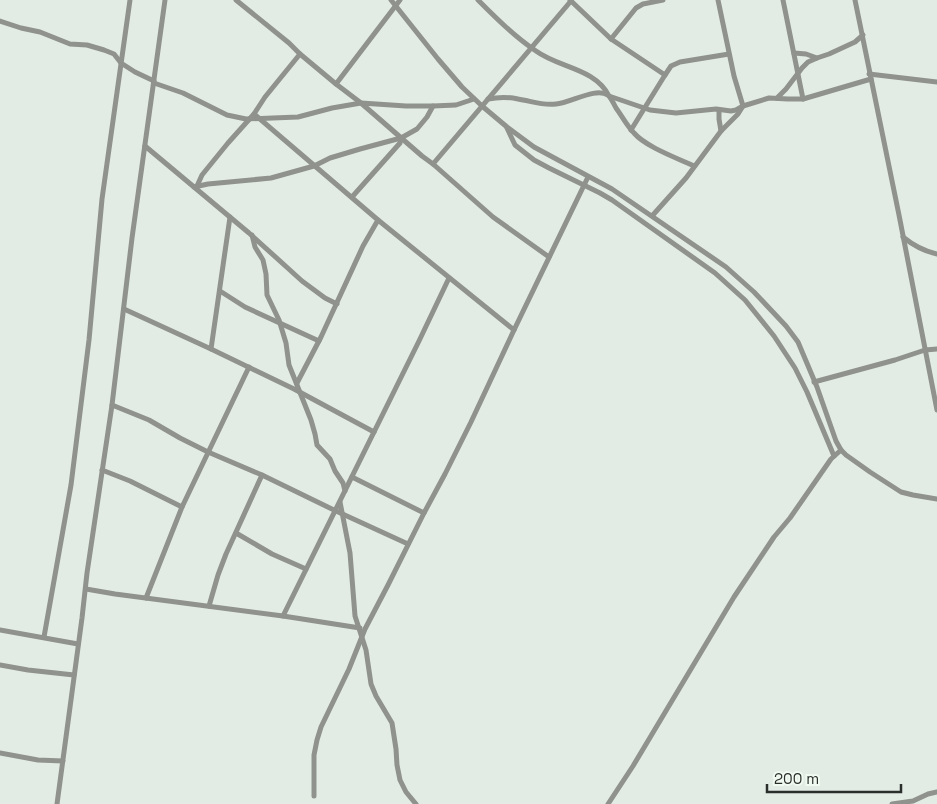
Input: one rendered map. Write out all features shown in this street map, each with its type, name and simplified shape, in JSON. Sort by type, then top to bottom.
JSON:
[{"type":"street","points":[[44,637],[71,485],[102,199],[130,0]]},
{"type":"street","points":[[57,804],[165,0]]},
{"type":"street","points":[[236,0],[361,103],[493,217],[549,257]]},
{"type":"street","points":[[391,0],[462,87],[507,127],[534,147],[612,189],[726,267],[754,292],[786,326],[798,342],[841,450],[901,492],[937,499]]},
{"type":"street","points":[[336,84],[400,0]]},
{"type":"street","points":[[478,0],[507,28],[544,56],[590,76],[604,86],[631,130],[638,137],[650,146],[694,166]]},
{"type":"street","points":[[433,164],[571,0],[611,39],[665,75]]},
{"type":"street","points":[[611,39],[636,8],[646,3],[663,0]]},
{"type":"street","points":[[652,216],[686,178],[720,131],[738,114],[743,106],[734,76],[718,0]]},
{"type":"street","points":[[783,0],[803,98]]},
{"type":"street","points":[[855,0],[937,410]]},
{"type":"street","points":[[0,21],[40,32],[70,44],[95,46],[114,54],[121,62],[135,72],[154,82],[183,93],[227,116],[239,118],[298,117],[361,103],[406,106],[456,105],[474,98]]},
{"type":"street","points":[[777,98],[805,65],[856,42],[862,35]]},
{"type":"street","points":[[794,53],[818,58]]},
{"type":"street","points":[[196,187],[202,175],[228,142],[254,117],[282,76],[300,54]]},
{"type":"street","points":[[631,130],[671,66],[680,62],[730,54]]},
{"type":"street","points":[[488,99],[516,98],[545,105],[570,102],[597,92],[650,110],[676,113],[736,110],[766,98],[803,98],[870,77],[937,82]]},
{"type":"street","points":[[196,187],[208,184],[271,178],[314,166],[330,158],[401,138],[417,129],[433,106]]},
{"type":"street","points":[[719,110],[720,131]]},
{"type":"street","points":[[254,117],[514,330]]},
{"type":"street","points":[[507,127],[515,145],[521,150],[549,168],[612,200],[715,273],[745,300],[774,336],[795,368],[834,456]]},
{"type":"street","points":[[352,197],[400,142],[401,138]]},
{"type":"street","points":[[146,146],[252,235],[302,281],[325,298],[337,304]]},
{"type":"street","points":[[362,629],[395,572],[472,422],[588,177]]},
{"type":"street","points":[[211,349],[230,217]]},
{"type":"street","points":[[294,389],[337,304],[363,246],[378,220]]},
{"type":"street","points":[[252,235],[255,246],[263,260],[267,295],[280,324],[286,343],[289,364],[316,434],[317,445],[330,459],[343,483],[345,491]]},
{"type":"street","points":[[903,237],[920,249],[937,254]]},
{"type":"street","points":[[283,616],[449,278]]},
{"type":"street","points":[[220,291],[245,307],[319,341]]},
{"type":"street","points":[[124,309],[294,389],[374,432]]},
{"type":"street","points":[[814,382],[925,350],[937,349]]},
{"type":"street","points":[[146,598],[182,507],[249,367]]},
{"type":"street","points":[[112,405],[149,420],[208,452],[262,475],[408,544]]},
{"type":"street","points":[[608,804],[633,766],[734,597],[774,537],[790,518],[834,456],[841,450]]},
{"type":"street","points":[[102,470],[182,507]]},
{"type":"street","points":[[209,606],[218,575],[262,475]]},
{"type":"street","points":[[352,477],[424,513]]},
{"type":"street","points":[[340,501],[350,553],[356,616],[362,629],[371,684],[392,723],[400,780],[406,792],[416,804]]},
{"type":"street","points":[[236,533],[272,554],[306,569]]},
{"type":"street","points":[[86,589],[283,616],[362,629]]},
{"type":"street","points":[[0,630],[78,644]]},
{"type":"street","points":[[314,796],[314,755],[317,740],[321,727],[362,637]]},
{"type":"street","points":[[0,665],[74,675]]},
{"type":"street","points":[[0,752],[38,760],[63,761]]},
{"type":"street","points":[[892,804],[914,801],[925,795],[937,792]]}]
